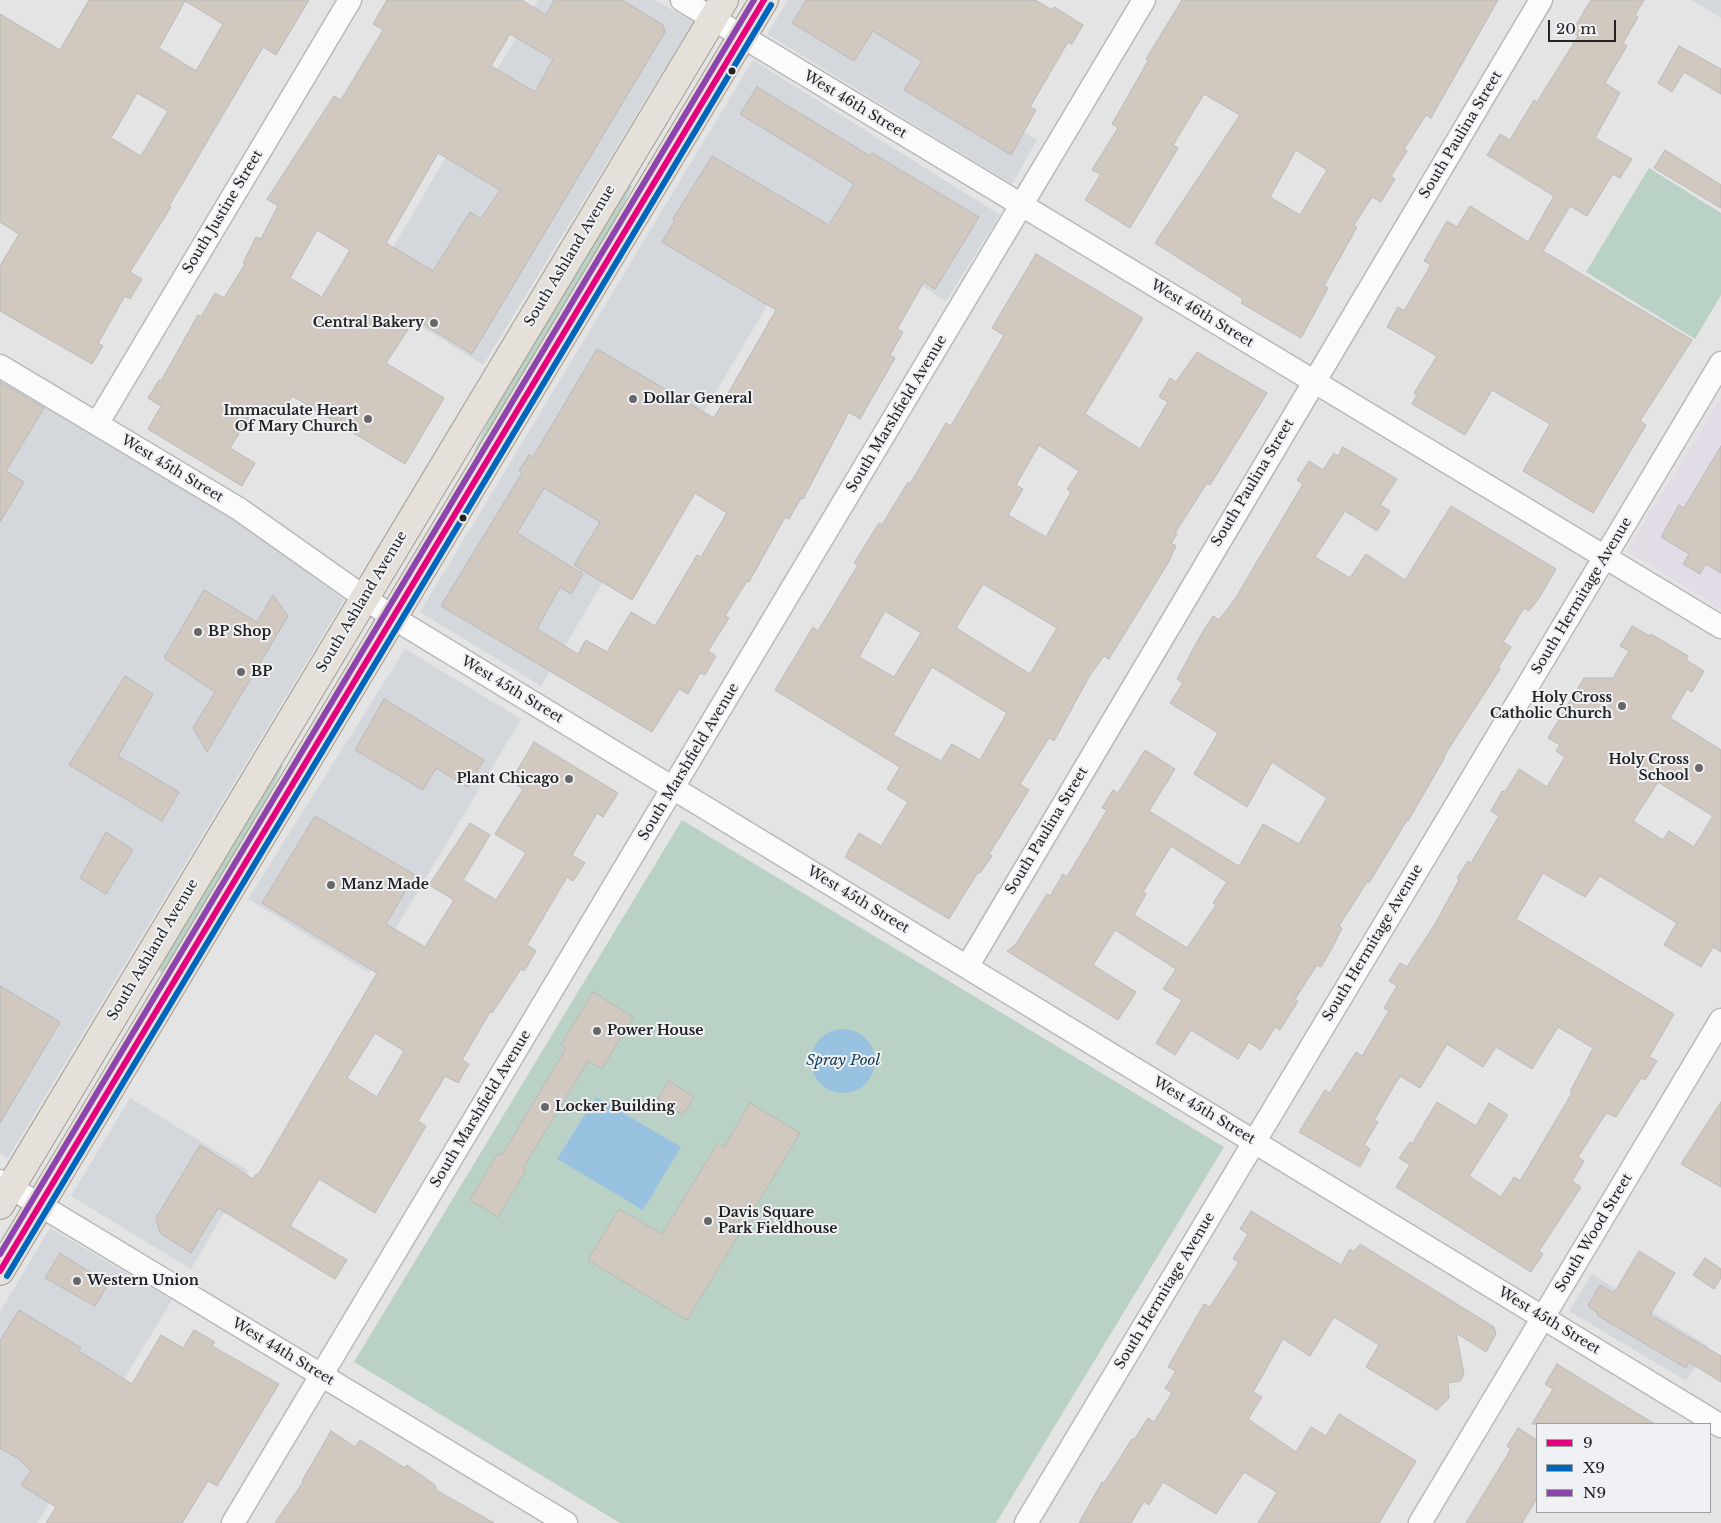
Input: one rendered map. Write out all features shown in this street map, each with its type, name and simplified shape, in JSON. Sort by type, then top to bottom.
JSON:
[{"type":"main road","points":[[0,1271],[764,0]]},
{"type":"main road","name":"South Ashland Avenue","points":[[4,1191],[365,597],[718,9]]},
{"type":"street","name":"South Justine Street","points":[[97,424],[350,0]]},
{"type":"street","name":"West 46th Street","points":[[682,0],[718,9],[742,36],[1721,628]]},
{"type":"street","name":"South Marshfield Avenue","points":[[233,1523],[1144,0]]},
{"type":"street","name":"South Paulina Street","points":[[967,967],[1313,381],[1541,0]]},
{"type":"street","name":"South Hermitage Avenue","points":[[1026,1523],[1721,364]]},
{"type":"street","name":"West 45th Street","points":[[0,366],[239,509],[392,617],[1721,1426]]},
{"type":"street","name":"South Wood Street","points":[[1420,1523],[1721,1020]]},
{"type":"street","name":"West 44th Street","points":[[4,1191],[40,1204],[566,1523]]},
{"type":"shaded area","points":[[538,0],[655,0],[693,22],[483,365],[367,292]]},
{"type":"shaded area","points":[[788,0],[949,0],[954,88],[1037,140],[1012,184],[767,34]]},
{"type":"shaded area","points":[[1691,0],[1721,0],[1721,18]]},
{"type":"shaded area","points":[[753,60],[1000,215],[946,301],[818,220],[541,686],[420,612]]},
{"type":"shaded area","points":[[0,380],[258,534],[344,600],[8,1158],[0,1153]]},
{"type":"shaded area","points":[[1721,398],[1721,609],[1627,551]]},
{"type":"shaded area","points":[[405,649],[521,719],[369,973],[248,899]]},
{"type":"shaded area","points":[[130,1098],[249,1171],[191,1269],[71,1196]]},
{"type":"shaded area","points":[[50,1228],[172,1300],[37,1523],[0,1523],[0,1312]]},
{"type":"shaded area","points":[[1592,1274],[1708,1346],[1686,1381],[1569,1311]]},
{"type":"green space","points":[[1649,168],[1721,213],[1721,295],[1695,339],[1586,272]]},
{"type":"green space","points":[[629,184],[632,186],[609,234],[477,453],[474,451],[496,406]]},
{"type":"green space","points":[[280,764],[283,766],[260,814],[164,974],[156,969]]},
{"type":"green space","points":[[682,820],[1224,1147],[996,1523],[620,1523],[354,1362]]},
{"type":"water","name":"Spray Pool","points":[[837,1029],[849,1029],[866,1038],[873,1049],[875,1061],[873,1073],[866,1084],[849,1093],[837,1093],[825,1088],[816,1079],[811,1067],[811,1055],[816,1043],[825,1034]]},
{"type":"water","points":[[596,1097],[681,1147],[643,1210],[557,1159]]},
{"type":"building","points":[[89,0],[309,0],[276,55],[263,47],[169,206],[171,207],[130,272],[142,279],[130,299],[125,296],[98,343],[103,346],[92,364],[0,311],[0,266],[19,234],[0,222],[0,14],[60,50]],"holes":[[[185,1],[223,24],[196,71],[159,48]],[[137,93],[168,111],[141,156],[111,138]]]},
{"type":"building","points":[[387,0],[522,0],[546,15],[554,0],[622,0],[663,25],[665,32],[472,354],[415,319],[386,363],[444,398],[405,464],[292,396],[280,416],[258,403],[230,448],[255,463],[242,486],[148,429],[161,406],[148,398],[159,380],[161,381],[198,315],[201,317],[215,293],[224,298],[245,264],[243,263],[256,237],[261,239],[278,206],[267,199],[334,96],[341,100],[383,30],[373,24]],"holes":[[[510,34],[553,59],[535,92],[491,66]],[[438,153],[500,190],[481,219],[470,212],[433,271],[386,243]],[[317,230],[350,250],[322,297],[290,278]]]},
{"type":"building","points":[[806,0],[1035,0],[1052,10],[1054,7],[1083,25],[1072,44],[1068,42],[1030,107],[1036,110],[1011,155],[904,90],[922,61],[873,31],[854,61],[792,23]]},
{"type":"building","points":[[1182,0],[1498,0],[1431,118],[1426,115],[1404,149],[1407,151],[1391,176],[1395,179],[1381,202],[1372,197],[1354,225],[1357,227],[1324,286],[1328,288],[1301,338],[1241,303],[1243,299],[1155,243],[1240,115],[1204,94],[1173,145],[1178,148],[1130,228],[1085,200],[1101,174],[1092,170],[1118,128],[1112,124],[1148,61],[1146,59]],"holes":[[[1296,150],[1327,170],[1300,215],[1270,197]]]},
{"type":"building","points":[[1591,0],[1644,0],[1635,15],[1638,17],[1623,43],[1627,46],[1605,83],[1620,93],[1595,138],[1632,159],[1620,178],[1613,174],[1587,216],[1570,206],[1543,251],[1692,340],[1640,421],[1646,425],[1593,513],[1523,471],[1550,424],[1492,390],[1465,435],[1412,404],[1417,395],[1414,393],[1437,356],[1387,327],[1398,307],[1404,311],[1431,265],[1424,261],[1447,221],[1457,227],[1470,206],[1528,242],[1554,196],[1487,155],[1500,134],[1510,140],[1534,100],[1537,102],[1578,36],[1572,32]]},
{"type":"building","points":[[1679,46],[1721,69],[1721,94],[1684,72],[1672,92],[1658,83]]},
{"type":"building","points":[[757,87],[870,156],[872,153],[979,217],[935,289],[924,282],[897,329],[903,332],[890,355],[895,358],[860,419],[849,412],[803,499],[801,498],[789,519],[785,517],[749,582],[747,581],[725,616],[729,618],[708,651],[716,656],[705,675],[700,673],[688,694],[679,689],[652,732],[441,606],[522,473],[519,471],[529,455],[533,457],[597,349],[714,418],[776,310],[662,242],[675,220],[673,219],[712,156],[829,225],[854,184],[740,114]],"holes":[[[544,488],[600,522],[574,565],[632,600],[695,493],[727,513],[701,557],[697,555],[655,626],[631,612],[607,652],[586,640],[578,654],[537,629],[560,587],[571,594],[583,574],[517,533]]]},
{"type":"building","points":[[1665,150],[1721,185],[1721,208],[1654,168]]},
{"type":"building","points":[[1036,254],[1143,318],[1085,414],[1140,449],[1168,402],[1159,397],[1170,378],[1176,382],[1197,352],[1267,393],[1210,485],[1207,483],[1175,533],[1177,534],[1171,543],[1176,546],[1168,563],[1109,659],[1104,656],[1090,675],[1054,741],[1049,738],[1020,784],[1029,790],[989,854],[992,856],[980,873],[978,872],[949,919],[845,857],[859,833],[881,846],[908,802],[887,789],[900,767],[775,690],[813,627],[818,631],[858,565],[854,563],[879,523],[882,525],[908,482],[910,484],[946,423],[951,426],[1004,335],[992,328]],"holes":[[[1039,445],[1079,471],[1067,489],[1071,492],[1046,537],[1008,515],[1023,489],[1016,485]],[[983,584],[1057,628],[1030,674],[956,628]],[[885,611],[921,633],[894,677],[859,657]],[[932,667],[1007,713],[980,760],[952,744],[941,761],[893,735]]]},
{"type":"building","points":[[0,382],[44,408],[6,471],[24,482],[0,522]]},
{"type":"building","points":[[1721,446],[1721,573],[1706,564],[1700,574],[1683,564],[1689,554],[1661,537],[1679,505],[1684,508]]},
{"type":"building","points":[[1343,447],[1397,479],[1380,505],[1390,511],[1377,531],[1345,511],[1315,557],[1350,578],[1366,554],[1405,580],[1451,506],[1556,569],[1539,598],[1529,611],[1524,608],[1503,642],[1511,647],[1498,668],[1500,669],[1444,756],[1408,821],[1339,926],[1342,928],[1331,950],[1321,967],[1317,965],[1295,999],[1298,1001],[1280,1030],[1275,1027],[1261,1050],[1249,1042],[1238,1059],[1191,1030],[1175,1055],[1156,1043],[1182,1000],[1163,989],[1176,969],[1115,930],[1093,965],[1136,992],[1118,1020],[1007,951],[1016,944],[1047,894],[1050,896],[1063,874],[1067,877],[1107,810],[1102,808],[1113,790],[1118,793],[1145,750],[1175,769],[1149,811],[1237,865],[1240,865],[1263,824],[1299,844],[1327,798],[1272,762],[1247,807],[1194,774],[1218,733],[1170,703],[1183,683],[1177,679],[1202,633],[1213,616],[1219,620],[1235,599],[1303,484],[1297,480],[1309,461],[1323,470],[1334,453],[1338,456]],"holes":[[[1171,846],[1227,882],[1213,903],[1216,905],[1187,948],[1134,915],[1146,894],[1143,892]]]},
{"type":"building","points":[[204,590],[257,622],[273,595],[288,616],[207,752],[193,728],[215,692],[164,658]]},
{"type":"building","points":[[1632,626],[1650,636],[1651,634],[1688,656],[1686,660],[1704,671],[1692,692],[1687,689],[1670,718],[1721,750],[1721,952],[1713,947],[1701,967],[1664,945],[1677,923],[1600,876],[1585,897],[1543,873],[1516,919],[1674,1014],[1649,1057],[1657,1061],[1645,1080],[1641,1078],[1616,1117],[1606,1113],[1578,1157],[1584,1161],[1572,1181],[1581,1187],[1539,1251],[1543,1254],[1531,1272],[1396,1187],[1410,1165],[1399,1158],[1410,1142],[1412,1144],[1437,1102],[1476,1126],[1489,1103],[1508,1115],[1469,1176],[1501,1197],[1514,1177],[1520,1181],[1572,1093],[1570,1092],[1593,1048],[1558,1027],[1532,1069],[1496,1047],[1483,1067],[1447,1044],[1420,1088],[1400,1076],[1374,1120],[1378,1122],[1364,1145],[1370,1149],[1360,1167],[1299,1132],[1325,1090],[1330,1093],[1356,1052],[1362,1056],[1389,1011],[1384,1008],[1397,986],[1389,981],[1400,963],[1407,967],[1435,924],[1459,880],[1457,878],[1468,861],[1471,863],[1499,816],[1491,811],[1502,791],[1505,792],[1519,769],[1547,787],[1565,757],[1556,751],[1560,745],[1548,738],[1584,678],[1613,678],[1629,651],[1620,646]],"holes":[[[1658,782],[1713,816],[1694,847],[1669,831],[1663,840],[1633,821]]]},
{"type":"building","points":[[125,676],[153,694],[118,756],[179,792],[162,821],[69,765]]},
{"type":"building","points":[[384,699],[484,760],[467,787],[436,768],[423,790],[355,750]]},
{"type":"building","points":[[534,742],[618,793],[603,817],[597,813],[572,855],[585,863],[573,881],[567,877],[527,945],[536,951],[524,971],[521,969],[492,1013],[490,1012],[462,1060],[469,1064],[458,1083],[445,1076],[418,1121],[426,1126],[375,1213],[319,1179],[290,1226],[347,1260],[335,1279],[218,1208],[191,1253],[160,1233],[156,1218],[200,1145],[253,1179],[256,1174],[258,1175],[377,973],[262,903],[315,816],[415,875],[386,924],[425,947],[454,900],[429,885],[470,823],[490,835],[463,880],[496,900],[526,853],[495,834],[523,789],[511,781]],"holes":[[[375,1033],[404,1051],[377,1097],[347,1078]]]},
{"type":"building","points":[[106,832],[133,850],[106,894],[80,878]]},
{"type":"building","points":[[0,986],[60,1022],[0,1123]]},
{"type":"building","name":"Locker Building","points":[[593,992],[633,1017],[602,1069],[588,1061],[523,1168],[526,1170],[498,1217],[470,1200],[498,1153],[502,1155],[566,1048],[561,1045]]},
{"type":"building","points":[[669,1081],[694,1097],[683,1115],[658,1099]]},
{"type":"building","points":[[1721,1102],[1721,1187],[1681,1164]]},
{"type":"building","name":"Davis Square Park Fieldhouse","points":[[750,1103],[800,1133],[687,1320],[588,1260],[619,1209],[662,1234],[718,1143],[724,1147]]},
{"type":"building","points":[[1251,1211],[1341,1265],[1350,1249],[1354,1252],[1360,1244],[1494,1327],[1496,1334],[1486,1352],[1456,1333],[1464,1374],[1460,1381],[1448,1383],[1449,1398],[1437,1410],[1366,1367],[1379,1345],[1334,1317],[1310,1356],[1283,1339],[1253,1392],[1262,1397],[1248,1419],[1296,1452],[1311,1427],[1326,1436],[1339,1414],[1416,1461],[1379,1523],[1258,1523],[1277,1492],[1244,1472],[1216,1514],[1163,1482],[1149,1505],[1144,1501],[1131,1523],[1079,1523],[1102,1482],[1104,1483],[1132,1439],[1134,1440],[1148,1418],[1154,1422],[1172,1393],[1165,1388],[1176,1371],[1168,1367],[1204,1304],[1210,1307],[1239,1262],[1233,1259],[1248,1234],[1240,1229]]},
{"type":"building","points":[[1639,1251],[1675,1273],[1650,1315],[1721,1356],[1721,1382],[1689,1362],[1686,1368],[1597,1315],[1598,1313],[1588,1306],[1600,1285],[1614,1293]]},
{"type":"building","name":"Western Union","points":[[60,1253],[108,1284],[95,1306],[45,1278]]},
{"type":"building","points":[[1705,1258],[1721,1269],[1721,1278],[1714,1289],[1693,1275]]},
{"type":"building","points":[[19,1310],[81,1348],[79,1351],[132,1384],[161,1335],[183,1348],[194,1330],[215,1342],[212,1346],[279,1384],[217,1486],[208,1481],[182,1523],[46,1523],[56,1507],[21,1485],[31,1471],[19,1459],[0,1448],[0,1341]]},
{"type":"building","points":[[1557,1364],[1653,1423],[1532,1424],[1553,1389],[1545,1384]]},
{"type":"building","points":[[1518,1428],[1536,1439],[1536,1500],[1522,1523],[1466,1523],[1511,1449],[1507,1446]]},
{"type":"building","points":[[331,1431],[355,1447],[360,1440],[405,1468],[407,1465],[435,1485],[436,1490],[494,1523],[275,1523],[303,1482]]},
{"type":"transit line","name":"N9","points":[[0,1254],[754,0]]},
{"type":"transit line","name":"9","points":[[0,1271],[764,0]]},
{"type":"transit line","name":"X9","points":[[7,1276],[771,5]]},
{"type":"place","name":"Central Bakery","points":[[434,323]]},
{"type":"place","name":"Dollar General","points":[[633,399]]},
{"type":"place","name":"Immaculate Heart Of Mary Church","points":[[368,419]]},
{"type":"place","name":"BP Shop","points":[[198,632]]},
{"type":"place","name":"BP","points":[[241,672]]},
{"type":"place","name":"Holy Cross Catholic Church","points":[[1622,706]]},
{"type":"place","name":"Holy Cross School","points":[[1699,768]]},
{"type":"place","name":"Plant Chicago","points":[[569,779]]},
{"type":"place","name":"Manz Made","points":[[331,885]]},
{"type":"place","name":"Power House","points":[[597,1031]]},
{"type":"place","name":"Locker Building","points":[[545,1107]]},
{"type":"place","name":"Davis Square Park Fieldhouse","points":[[708,1221]]},
{"type":"place","name":"Western Union","points":[[77,1281]]}]
